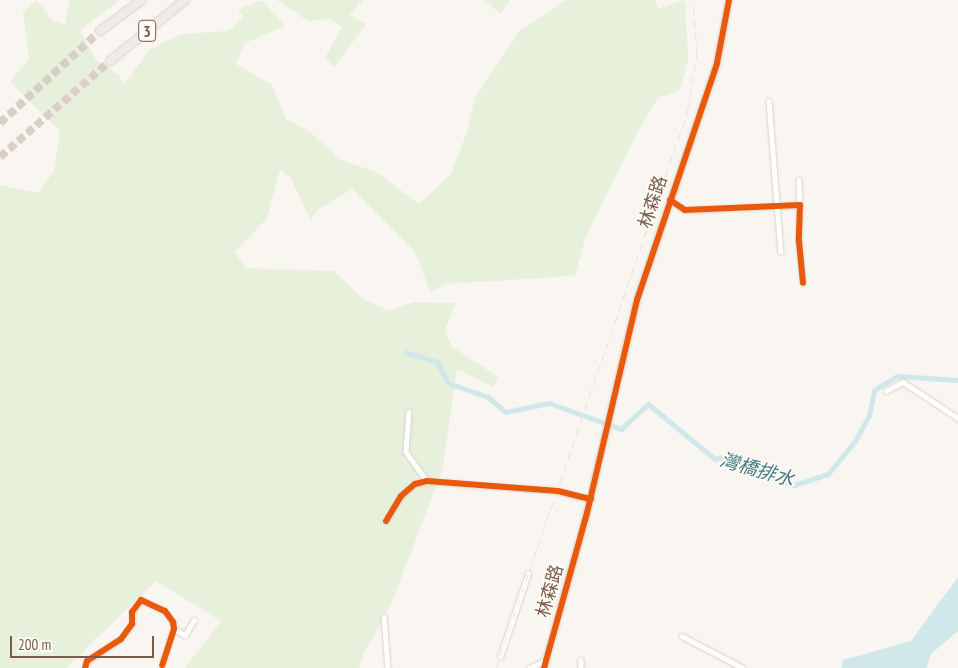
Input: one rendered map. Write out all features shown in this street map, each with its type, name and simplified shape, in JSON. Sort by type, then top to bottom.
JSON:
[{"type":"highway","name":"3","points":[[100,31],[142,0]]},
{"type":"highway","name":"3","points":[[110,61],[185,0]]},
{"type":"main road","name":"林森路","points":[[544,668],[591,499],[637,300],[717,63],[729,0]]},
{"type":"street","points":[[769,101],[781,252]]},
{"type":"street","points":[[799,180],[799,241],[803,283]]},
{"type":"street","points":[[670,200],[685,210],[800,204]]},
{"type":"street","points":[[886,391],[902,382],[958,418]]},
{"type":"street","points":[[409,412],[406,452],[427,481]]},
{"type":"street","points":[[386,521],[401,496],[415,484],[427,481],[558,491],[591,499]]},
{"type":"street","points":[[500,657],[528,574]]},
{"type":"street","points":[[85,668],[87,661],[121,639],[132,624],[132,612],[141,600],[165,611],[171,617],[174,629],[162,665]]},
{"type":"street","points":[[384,617],[388,668]]},
{"type":"street","points":[[174,629],[185,635],[194,620]]},
{"type":"street","points":[[682,636],[743,668]]},
{"type":"street","points":[[529,668],[546,660]]},
{"type":"street","points":[[581,660],[581,668]]},
{"type":"green space","points":[[37,0],[51,20],[65,25],[70,0],[120,0],[80,30],[96,60],[119,75],[124,85],[149,50],[181,34],[228,31],[244,17],[238,10],[262,0],[285,26],[245,43],[236,64],[272,85],[286,120],[308,130],[339,159],[378,173],[419,204],[451,174],[468,129],[475,97],[519,31],[567,0],[655,0],[658,9],[685,0],[688,59],[680,90],[658,98],[638,131],[586,236],[575,276],[444,284],[430,292],[416,253],[352,189],[316,211],[311,221],[291,178],[280,170],[267,218],[235,252],[245,268],[334,271],[363,299],[389,311],[414,302],[456,303],[445,330],[451,346],[498,377],[493,387],[457,369],[442,471],[390,607],[364,653],[359,668],[185,668],[221,621],[156,581],[66,668],[0,668],[0,185],[38,193],[54,171],[60,131],[10,82],[29,59],[23,12]]},
{"type":"green space","points":[[277,0],[363,0],[349,14],[366,24],[334,67],[325,58],[342,27],[330,19],[308,21]]},
{"type":"green space","points":[[485,0],[510,0],[500,14]]},
{"type":"water","points":[[958,577],[958,631],[932,653],[926,668],[841,668],[843,660],[911,641]]},
{"type":"waterway","name":"灣橋排水","points":[[405,352],[437,362],[448,383],[488,397],[505,412],[549,403],[621,429],[648,404],[715,459],[724,457],[739,467],[794,485],[828,474],[855,441],[869,416],[874,390],[897,376],[958,380]]},
{"type":"tunnel","points":[[0,123],[100,31]]},
{"type":"tunnel","points":[[0,157],[110,61]]},
{"type":"railway","points":[[496,668],[688,110],[697,53],[693,0]]},
{"type":"cycle path","points":[[544,668],[587,513],[637,300],[717,63],[729,0]]},
{"type":"cycle path","points":[[670,200],[685,210],[800,205],[799,241],[803,283]]},
{"type":"cycle path","points":[[386,521],[401,496],[415,484],[427,481],[558,491],[591,499]]},
{"type":"cycle path","points":[[85,668],[87,661],[121,639],[132,624],[132,612],[141,600],[165,611],[173,622],[174,629],[162,665]]}]
